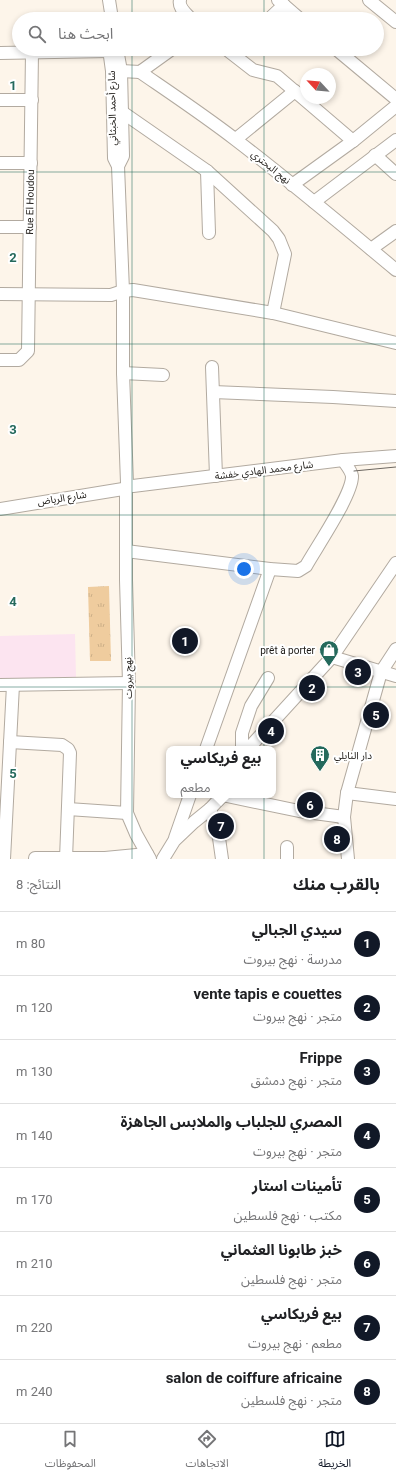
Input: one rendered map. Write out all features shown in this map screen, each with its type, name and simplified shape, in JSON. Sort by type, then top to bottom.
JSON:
[{"type":"street","points":[[102,0],[103,12]]},
{"type":"street","points":[[109,0],[111,12]]},
{"type":"street","points":[[180,0],[179,4],[185,12]]},
{"type":"street","points":[[369,0],[384,12]]},
{"type":"street","points":[[274,12],[281,3],[292,12]]},
{"type":"street","points":[[384,12],[396,22]]},
{"type":"street","points":[[0,53],[12,53]]},
{"type":"street","name":"Rue El Houdou","points":[[0,360],[20,360],[28,351],[32,56]]},
{"type":"street","name":"شارع أحمد الخبثاني","points":[[112,56],[114,158],[118,166]]},
{"type":"street","points":[[115,56],[121,71],[123,156],[118,166]]},
{"type":"street","points":[[121,71],[140,72],[162,56]]},
{"type":"street","points":[[237,56],[253,70],[277,76],[353,141]]},
{"type":"street","points":[[344,56],[396,99]]},
{"type":"street","name":"نهج البحتري","points":[[140,72],[236,139],[396,270]]},
{"type":"street","points":[[236,139],[295,91]]},
{"type":"street","points":[[0,100],[32,100]]},
{"type":"street","points":[[292,185],[353,141],[396,106]]},
{"type":"street","points":[[122,112],[207,171],[273,231],[279,239],[285,254],[273,314]]},
{"type":"street","points":[[314,202],[374,155],[396,140]]},
{"type":"street","points":[[374,155],[396,174]]},
{"type":"street","points":[[0,163],[31,163]]},
{"type":"street","name":"نهج بيروت","points":[[118,166],[123,291],[123,373],[127,487],[126,551],[129,683],[128,813],[136,834],[149,857]]},
{"type":"street","points":[[207,171],[209,233]]},
{"type":"street","points":[[0,227],[30,227]]},
{"type":"street","points":[[371,249],[396,231]]},
{"type":"street","points":[[0,294],[111,295],[123,291],[133,290],[273,314],[396,343]]},
{"type":"street","points":[[212,367],[216,476]]},
{"type":"street","points":[[123,373],[163,375]]},
{"type":"street","points":[[213,392],[333,396],[396,401]]},
{"type":"street","name":"شارع محمد الهادي خفشة","points":[[127,487],[343,460],[396,456]]},
{"type":"street","points":[[126,551],[270,570],[298,571],[306,566],[350,490],[352,475],[343,460]]},
{"type":"street","name":"شارع الرياض","points":[[0,509],[127,487]]},
{"type":"street","points":[[251,746],[332,657],[396,563]]},
{"type":"street","points":[[207,746],[270,570]]},
{"type":"street","points":[[348,859],[344,817],[347,793],[381,672],[396,650]]},
{"type":"street","points":[[332,657],[396,676]]},
{"type":"street","points":[[242,746],[242,733],[251,706],[268,678]]},
{"type":"street","points":[[0,685],[129,683]]},
{"type":"street","points":[[4,859],[13,685]]},
{"type":"street","points":[[10,742],[62,745],[68,749],[70,753],[66,858]]},
{"type":"street","points":[[347,793],[396,797]]},
{"type":"street","points":[[163,859],[174,841],[189,798]]},
{"type":"street","points":[[174,841],[210,809],[219,798]]},
{"type":"street","points":[[236,798],[298,811],[344,817]]},
{"type":"street","points":[[68,809],[128,813]]},
{"type":"street","points":[[210,809],[219,838],[222,859]]},
{"type":"street","points":[[287,847],[287,859]]},
{"type":"street","points":[[35,858],[149,857]]},
{"type":"shaded area","points":[[75,634],[76,677],[0,679],[0,636]]},
{"type":"green space","points":[[109,586],[111,661],[90,661],[88,587]]},
{"type":"tram line","points":[[354,471],[396,467]]},
{"type":"place","name":"سيدي الجبالي","points":[[185,641]]},
{"type":"place","name":"prêt à porter","points":[[329,667]]},
{"type":"place","name":"Frippe","points":[[358,672]]},
{"type":"place","name":"vente tapis e couettes","points":[[312,688]]},
{"type":"place","name":"تأمينات استار","points":[[376,715]]},
{"type":"place","name":"المصري للجلباب والملابس الجاهزة","points":[[271,731]]},
{"type":"place","name":"دار النايلي","points":[[320,772]]},
{"type":"place","name":"خبز طابونا العثماني","points":[[310,805]]},
{"type":"place","name":"بيع فريكاسي","points":[[221,826]]},
{"type":"place","name":"salon de coiffure africaine","points":[[337,839]]}]
